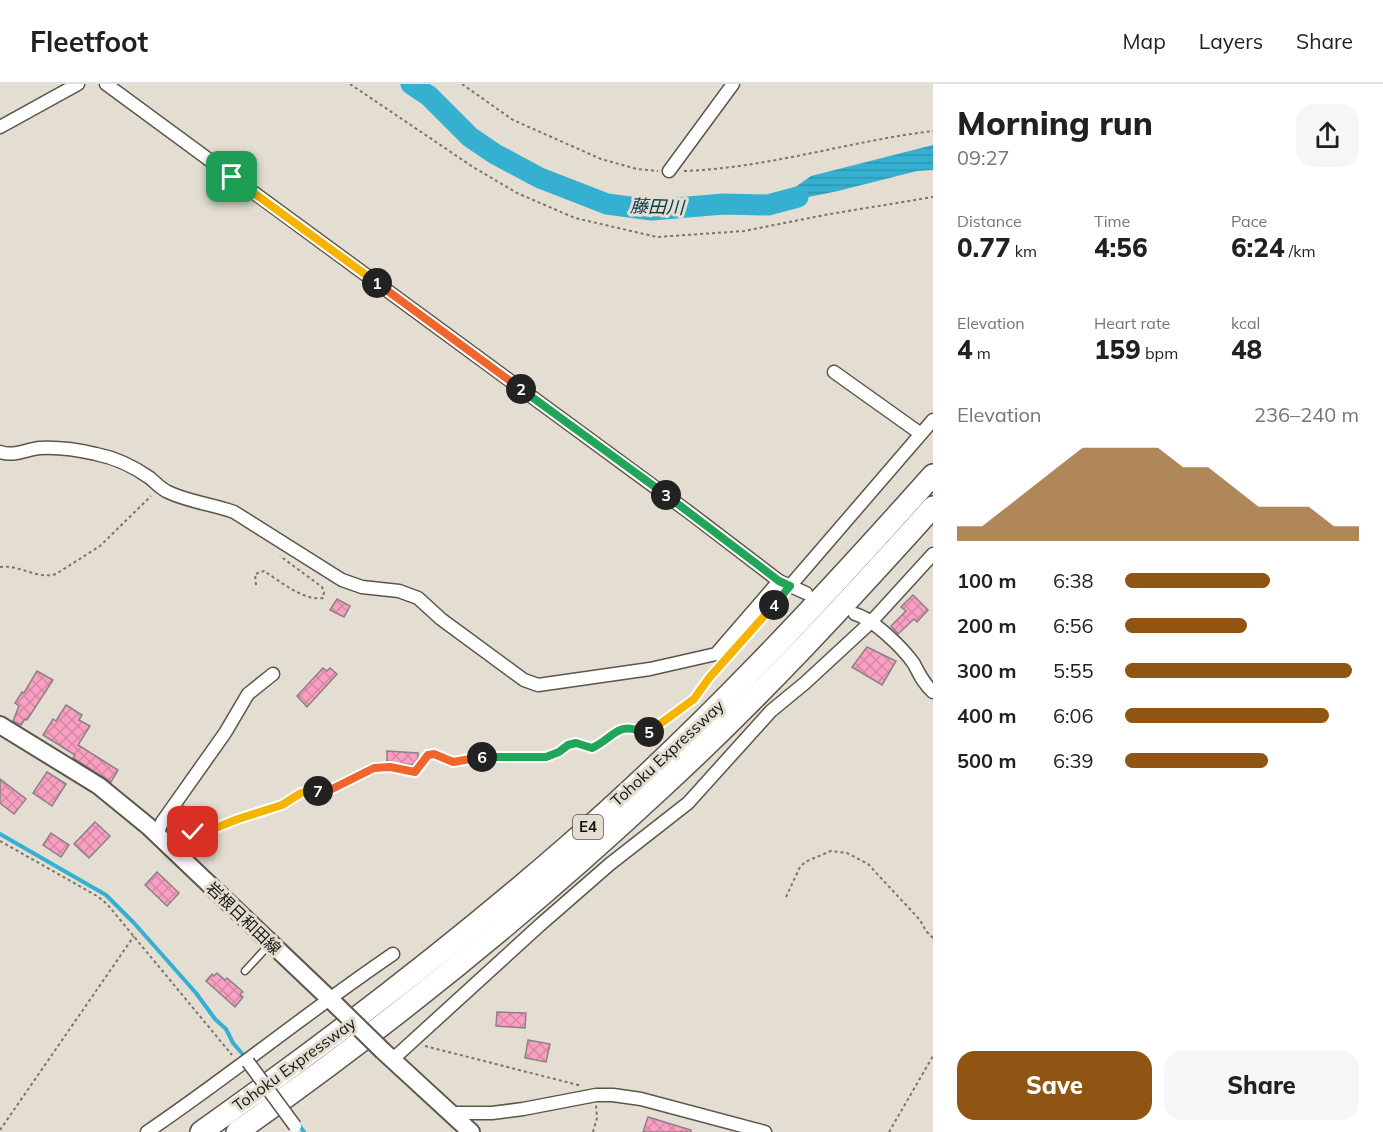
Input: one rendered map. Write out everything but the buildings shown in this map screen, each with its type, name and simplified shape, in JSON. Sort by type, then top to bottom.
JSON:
[{"type":"highway","name":"Tohoku Expressway","points":[[201,1132],[399,987],[569,845],[723,701],[850,568],[933,475]]},
{"type":"highway","name":"Tohoku Expressway","points":[[237,1132],[414,1000],[584,859],[660,790],[745,707],[860,588],[933,507]]},
{"type":"main road","name":"岩根日和田線","points":[[0,726],[99,786],[157,835],[471,1132]]},
{"type":"street","points":[[0,127],[78,84]]},
{"type":"street","points":[[106,84],[785,584],[806,593]]},
{"type":"street","points":[[669,171],[733,84]]},
{"type":"street","points":[[834,372],[921,434]]},
{"type":"street","points":[[1,454],[15,454],[38,448],[96,454],[119,460],[153,480],[160,488],[186,499],[234,513],[342,580],[362,587],[399,591],[418,598],[441,619],[524,680],[538,685],[650,669],[716,654],[785,584],[933,420]]},
{"type":"street","points":[[388,1055],[414,1040],[557,909],[688,803],[771,711],[871,622],[933,554]]},
{"type":"street","points":[[855,614],[871,622],[902,650],[915,665],[924,684],[933,692]]},
{"type":"street","points":[[157,835],[162,822],[219,742],[248,694],[273,674]]},
{"type":"street","points":[[147,1132],[333,1001],[393,954]]},
{"type":"street","points":[[244,1063],[295,1126]]},
{"type":"street","points":[[450,1113],[502,1112],[596,1095],[613,1095],[641,1099],[765,1132]]},
{"type":"lane","points":[[245,971],[271,943]]},
{"type":"path","points":[[350,84],[473,167],[517,193],[575,218],[646,235],[682,237],[744,231],[933,197]]},
{"type":"path","points":[[0,567],[10,566],[48,576],[56,574],[100,546],[160,488]]},
{"type":"path","points":[[256,585],[255,574],[264,571],[304,595],[323,598],[322,587],[277,554]]},
{"type":"path","points":[[157,835],[169,831],[208,831],[282,805],[301,793],[332,789],[374,768],[390,767],[415,772],[428,755],[434,754],[453,762],[478,757],[546,757],[576,743],[592,748],[619,728],[639,730],[646,734],[694,699],[723,663]]},
{"type":"path","points":[[0,841],[98,896],[107,904],[244,1063]]},
{"type":"path","points":[[786,897],[800,867],[805,862],[831,851],[847,853],[868,864],[920,920],[926,932],[933,938]]},
{"type":"path","points":[[0,1130],[134,936]]},
{"type":"path","points":[[414,1040],[419,1045],[429,1048],[578,1083],[596,1095],[597,1118],[593,1132]]},
{"type":"path","points":[[889,1132],[933,1056]]},
{"type":"water","points":[[933,145],[933,170],[917,171],[770,205],[811,176]]},
{"type":"waterway","name":"藤田川","points":[[411,84],[429,96],[470,137],[495,154],[540,178],[607,204],[652,210],[724,204],[768,205],[798,197]]},
{"type":"waterway","points":[[0,834],[106,895],[196,993],[215,1019],[226,1029],[233,1043],[246,1058]]},
{"type":"waterway","points":[[299,1125],[304,1132]]},
{"type":"route","points":[[193,832],[208,831],[282,805],[301,793],[332,789],[374,768],[390,767],[415,772],[428,755],[434,754],[453,762],[478,757],[546,757],[576,743],[592,748],[619,728],[639,730],[646,734],[694,699],[709,678],[790,586],[779,581],[690,513],[232,177]]}]
